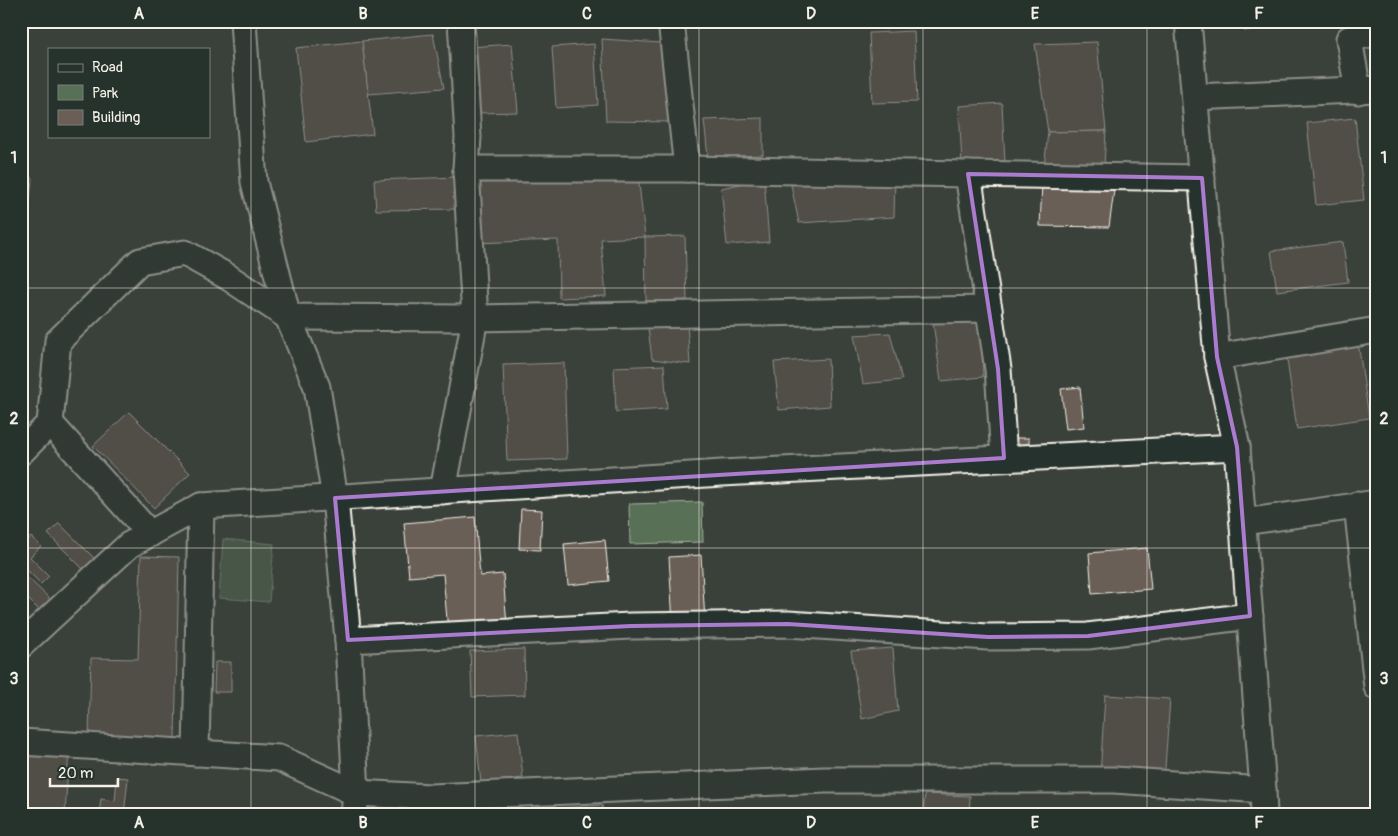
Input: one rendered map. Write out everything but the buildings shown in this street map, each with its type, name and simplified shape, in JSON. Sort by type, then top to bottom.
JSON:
[{"type":"street","points":[[243,21],[254,182],[288,317],[316,387],[335,498],[348,640],[355,804]]},
{"type":"street","points":[[443,491],[476,318],[466,169],[468,137],[461,21]]},
{"type":"street","points":[[671,21],[687,169]]},
{"type":"street","points":[[1188,21],[1217,357],[1237,447],[1264,815]]},
{"type":"street","points":[[1195,97],[1367,90],[1349,39],[1377,32]]},
{"type":"street","points":[[466,169],[687,169],[1202,178]]},
{"type":"street","points":[[968,174],[998,369],[1004,458]]},
{"type":"street","points":[[21,452],[50,423],[58,341],[140,262],[185,253],[228,277],[288,317],[476,318],[989,309]]},
{"type":"street","points":[[1217,357],[1377,330]]},
{"type":"street","points":[[50,423],[150,534]]},
{"type":"street","points":[[21,645],[129,546],[201,506],[722,473],[1237,447]]},
{"type":"street","points":[[1243,522],[1367,504],[1377,687]]},
{"type":"street","points":[[196,753],[201,506]]},
{"type":"street","points":[[348,640],[631,626],[788,624],[988,637],[1088,636],[1250,616]]},
{"type":"street","points":[[21,742],[280,758],[355,804],[431,797],[824,780],[1114,780],[1263,790]]},
{"type":"highlighted area","points":[[968,174],[1202,178],[1217,357],[1237,447],[1250,616],[1088,636],[988,637],[788,624],[631,626],[348,640],[335,498],[1004,458],[998,369]]},
{"type":"green space","points":[[702,502],[703,542],[630,544],[629,504]]},
{"type":"green space","points":[[223,539],[274,544],[269,602],[219,598]]}]
